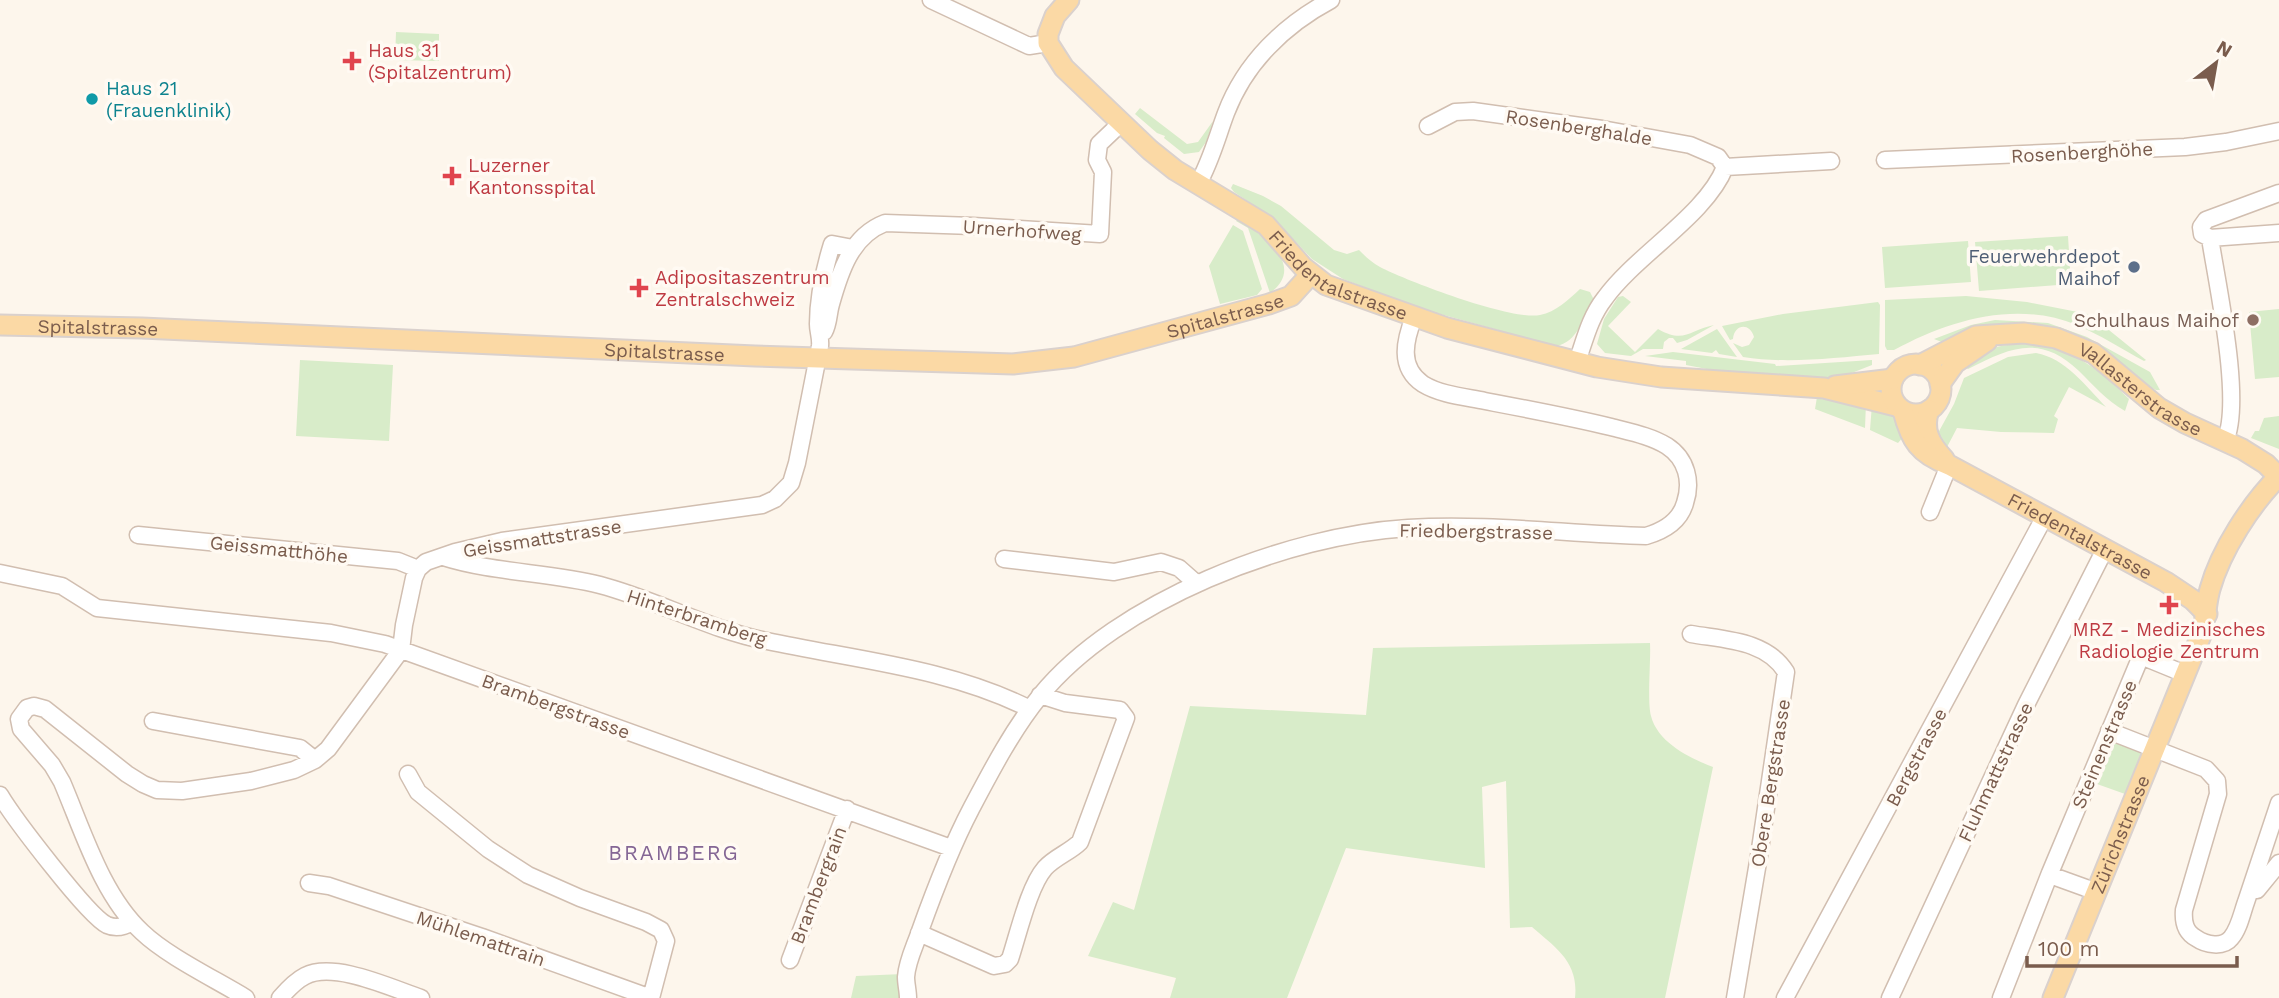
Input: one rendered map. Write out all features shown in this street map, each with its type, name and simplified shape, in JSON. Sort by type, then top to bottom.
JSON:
[{"type":"main road","points":[[1048,43],[1050,25],[1069,0]]},
{"type":"main road","name":"Friedentalstrasse","points":[[1048,43],[1112,130],[1266,225],[1295,259],[1326,285],[1414,317],[1577,362],[1644,375],[1824,388],[1900,408],[1917,445],[1933,458],[2045,516],[2185,594],[2207,614]]},
{"type":"main road","name":"Spitalstrasse","points":[[0,325],[999,364],[1056,361],[1284,300],[1311,274]]},
{"type":"main road","name":"Vallasterstrasse","points":[[1920,365],[1976,336],[2036,333],[2083,348],[2101,359],[2159,408],[2261,460],[2278,476]]},
{"type":"main road","points":[[1940,384],[1955,363],[1993,336]]},
{"type":"main road","points":[[1920,365],[1936,374],[1940,384],[1940,396],[1929,410],[1915,414],[1900,408],[1891,391],[1893,379],[1902,369],[1920,365]]},
{"type":"main road","name":"Friedentalstrasse","points":[[1824,388],[1893,379]]},
{"type":"main road","name":"Friedentalstrasse","points":[[1929,410],[1926,419],[1928,434],[1935,449],[1950,465]]},
{"type":"main road","name":"Zürichstrasse","points":[[2053,998],[2185,674],[2207,614],[2210,590],[2227,551],[2257,500],[2278,476]]},
{"type":"street","points":[[932,0],[1029,46],[1048,43]]},
{"type":"street","points":[[1198,184],[1212,156],[1232,100],[1255,62],[1292,24],[1331,0]]},
{"type":"street","name":"Rosenberghalde","points":[[1428,126],[1455,112],[1502,114],[1690,145],[1718,157],[1725,167]]},
{"type":"street","name":"Urnerhofweg","points":[[818,359],[830,306],[853,248],[871,228],[885,223],[1100,234],[1103,172],[1097,160],[1099,144],[1112,130]]},
{"type":"street","name":"Rosenberghöhe","points":[[1885,160],[2185,147],[2279,131]]},
{"type":"street","points":[[1577,362],[1587,327],[1604,298],[1620,279],[1703,200],[1719,182],[1725,167],[1831,161]]},
{"type":"street","points":[[2279,193],[2206,220],[2201,227],[2202,234],[2210,238],[2279,233]]},
{"type":"street","points":[[2210,238],[2227,352],[2232,414],[2225,441]]},
{"type":"street","name":"Friedbergstrasse","points":[[950,848],[982,788],[1040,695],[1080,656],[1122,625],[1196,583],[1287,551],[1338,537],[1397,528],[1646,536],[1667,527],[1681,512],[1689,485],[1680,458],[1668,447],[1644,436],[1447,393],[1423,384],[1409,368],[1404,350],[1414,317]]},
{"type":"street","name":"Geissmattstrasse","points":[[418,569],[426,562],[456,552],[502,541],[762,505],[775,499],[791,483],[818,359]]},
{"type":"street","points":[[1930,512],[1950,465]]},
{"type":"street","name":"Bergstrasse","points":[[1785,998],[2045,516]]},
{"type":"street","name":"Geissmatthöhe","points":[[138,535],[398,561],[418,569]]},
{"type":"street","name":"Fluhmattstrasse","points":[[1890,998],[2031,694],[2110,552]]},
{"type":"street","name":"Hinterbramberg","points":[[443,557],[474,565],[599,585],[764,641],[939,675],[1001,695],[1030,709]]},
{"type":"street","points":[[1004,559],[1114,572],[1161,562],[1179,568],[1196,583]]},
{"type":"street","points":[[246,998],[150,939],[132,922],[108,889],[62,782],[52,765],[21,729],[19,719],[27,708],[34,706],[45,709],[127,774],[158,790],[182,792],[251,781],[294,770],[315,760],[328,749],[401,650],[410,595],[418,569]]},
{"type":"street","name":"Brambergstrasse","points":[[0,573],[62,586],[97,608],[331,633],[385,644],[950,848]]},
{"type":"street","name":"Obere Bergstrasse","points":[[1691,634],[1754,645],[1780,662],[1786,672],[1735,998]]},
{"type":"street","name":"Steinenstrasse","points":[[2001,998],[2141,656],[2185,674]]},
{"type":"street","points":[[919,933],[994,966],[1005,964],[1010,959],[1036,882],[1046,867],[1080,842],[1126,718],[1120,710],[1065,703],[1040,695]]},
{"type":"street","points":[[153,721],[300,748],[315,760]]},
{"type":"street","points":[[2109,731],[2206,769],[2217,781],[2218,794],[2183,921],[2193,937],[2207,944],[2231,939],[2279,803]]},
{"type":"street","points":[[408,775],[418,792],[488,849],[528,875],[661,930],[666,942],[651,998]]},
{"type":"street","points":[[0,795],[78,897],[99,920],[115,928],[132,922]]},
{"type":"street","name":"Brambergrain","points":[[790,960],[847,809]]},
{"type":"street","points":[[908,998],[908,968],[950,848]]},
{"type":"street","points":[[2251,888],[2257,890],[2279,863]]},
{"type":"street","points":[[2050,875],[2097,892]]},
{"type":"street","name":"Mühlemattrain","points":[[309,883],[329,886],[470,933],[651,998]]},
{"type":"street","points":[[280,998],[303,977],[327,972],[348,974],[421,998]]},
{"type":"green space","points":[[396,32],[439,34],[439,61],[395,60]]},
{"type":"green space","points":[[1140,108],[1187,144],[1198,142],[1213,121],[1206,142],[1199,152],[1184,154],[1135,114]]},
{"type":"green space","points":[[1233,184],[1281,206],[1334,250],[1347,254],[1359,250],[1380,267],[1484,306],[1507,312],[1540,315],[1562,305],[1580,289],[1590,292],[1594,300],[1575,335],[1556,346],[1422,309],[1343,279],[1312,259],[1273,218],[1234,192],[1231,188]]},
{"type":"green space","points":[[1238,219],[1269,242],[1283,262],[1284,272],[1280,283],[1270,293],[1248,228],[1236,221]]},
{"type":"green space","points":[[1233,225],[1243,231],[1262,289],[1257,295],[1220,304],[1209,266]]},
{"type":"green space","points":[[2068,236],[2071,284],[1979,291],[1975,242]]},
{"type":"green space","points":[[1968,241],[1971,282],[1885,288],[1882,247]]},
{"type":"green space","points":[[1623,296],[1631,302],[1608,326],[1635,352],[1658,329],[1681,336],[1714,325],[1677,343],[1673,338],[1669,338],[1664,342],[1663,349],[1643,349],[1631,356],[1605,353],[1597,344],[1604,319],[1618,297]]},
{"type":"green space","points":[[1966,296],[2027,302],[2093,315],[2146,360],[2077,325],[2030,314],[2007,314],[1960,322],[1894,350],[1887,350],[1885,300]]},
{"type":"green space","points":[[1878,302],[1879,354],[1794,360],[1743,357],[1733,343],[1742,347],[1749,345],[1754,337],[1752,332],[1746,327],[1739,328],[1730,340],[1722,326],[1783,314]]},
{"type":"green space","points":[[2279,309],[2279,377],[2255,379],[2249,312]]},
{"type":"green space","points":[[1995,320],[2048,323],[2087,337],[2150,372],[2160,390],[2150,387],[2105,351],[2075,336],[1947,344],[1934,339],[1971,325]]},
{"type":"green space","points":[[1717,329],[1737,357],[1719,354],[1716,350],[1712,353],[1681,349]]},
{"type":"green space","points":[[2035,343],[2063,351],[2097,370],[2129,399],[2125,411],[2065,359],[2038,348],[2012,350],[1968,369],[1962,365],[1997,347]]},
{"type":"green space","points":[[1673,352],[1776,366],[1872,360],[1872,365],[1839,378],[1712,370],[1686,365],[1686,361],[1645,356]]},
{"type":"green space","points":[[2036,353],[2066,367],[2106,407],[2069,387],[2054,416],[2058,419],[2054,433],[1957,428],[1946,449],[1938,433],[1964,378],[2008,357]]},
{"type":"green space","points":[[300,360],[393,365],[389,441],[296,436]]},
{"type":"green space","points":[[1817,397],[1866,403],[1865,428],[1815,409]]},
{"type":"green space","points":[[1872,404],[1895,413],[1904,436],[1898,443],[1870,430]]},
{"type":"green space","points":[[2279,416],[2279,449],[2251,438],[2255,431],[2259,431],[2264,418]]},
{"type":"green space","points":[[1650,643],[1649,701],[1655,726],[1676,748],[1713,767],[1665,998],[1575,998],[1573,975],[1557,949],[1532,927],[1510,928],[1506,781],[1482,787],[1485,868],[1346,848],[1287,998],[1170,998],[1176,978],[1088,956],[1113,902],[1134,910],[1190,706],[1366,715],[1373,648]]},
{"type":"green space","points":[[2116,737],[2143,748],[2125,794],[2097,784]]},
{"type":"green space","points":[[903,974],[904,998],[851,998],[856,976]]},
{"type":"place","name":"Haus 31 (Spitalzentrum)","points":[[352,61]]},
{"type":"place","name":"Haus 21 (Frauenklinik)","points":[[92,99]]},
{"type":"place","name":"Luzerner Kantonsspital","points":[[452,176]]},
{"type":"place","name":"Feuerwehrdepot Maihof","points":[[2134,267]]},
{"type":"place","name":"Adipositaszentrum Zentralschweiz","points":[[639,288]]},
{"type":"place","name":"Schulhaus Maihof","points":[[2253,320]]},
{"type":"place","name":"MRZ - Medizinisches Radiologie Zentrum","points":[[2169,605]]},
{"type":"district","name":"BRAMBERG","points":[[674,853]]}]
